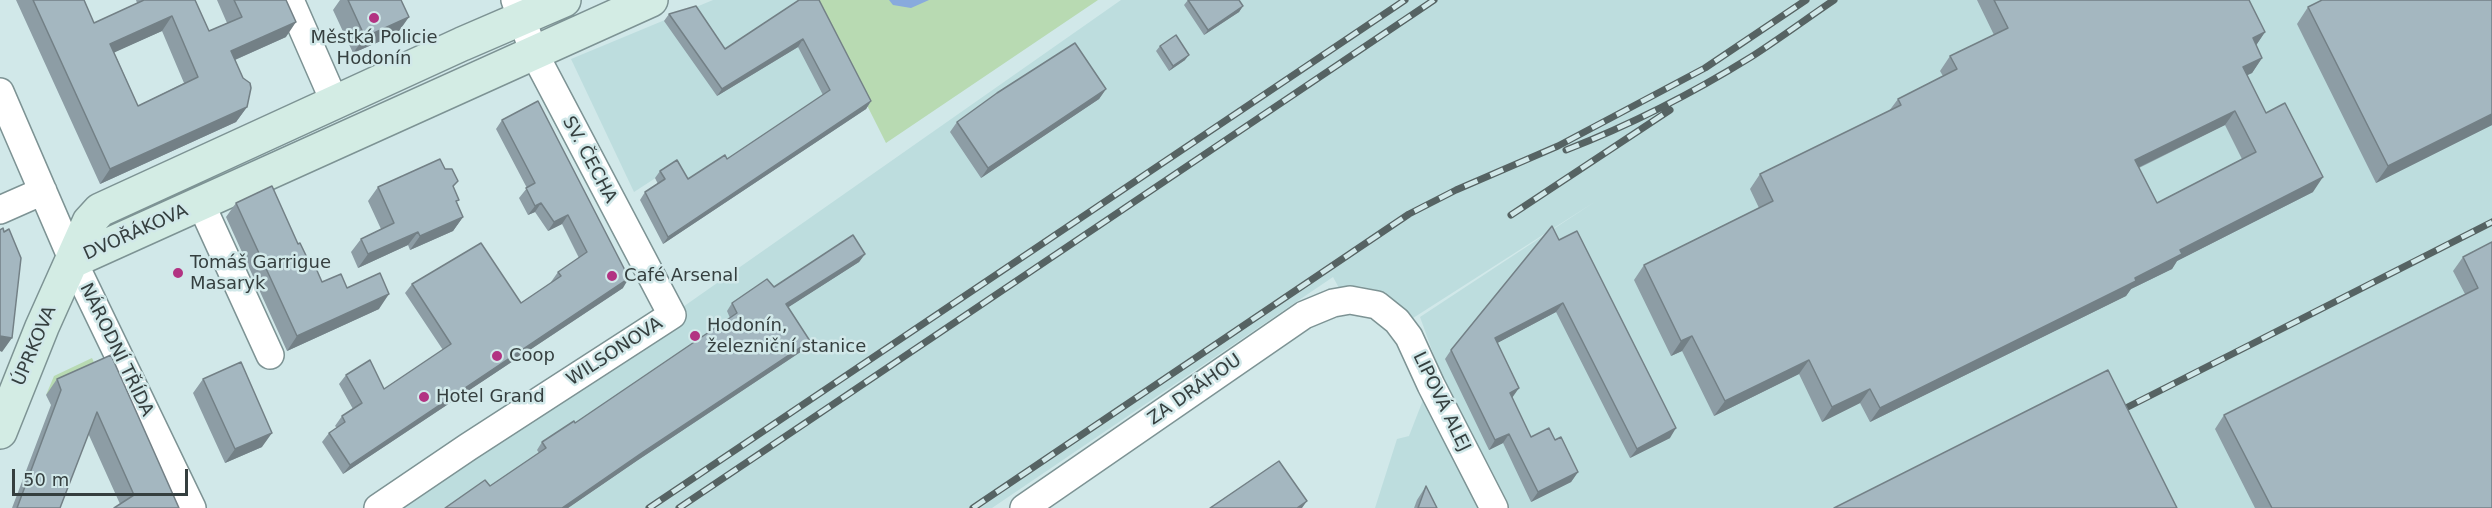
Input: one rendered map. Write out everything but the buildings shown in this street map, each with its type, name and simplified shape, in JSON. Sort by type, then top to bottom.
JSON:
[{"type":"main road","name":"DVOŘÁKOVA","points":[[73,261],[89,222],[100,210],[335,103],[518,10],[564,0]]},
{"type":"main road","name":"DVOŘÁKOVA","points":[[73,261],[115,240],[201,204],[651,0]]},
{"type":"main road","name":"ÚPRKOVA","points":[[0,432],[42,327],[73,261]]},
{"type":"street","points":[[290,0],[335,103]]},
{"type":"street","name":"SV. ČECHA","points":[[518,10],[534,53],[672,315]]},
{"type":"street","name":"NÁRODNÍ TŘÍDA","points":[[0,92],[73,261],[192,508]]},
{"type":"street","points":[[0,210],[43,191]]},
{"type":"street","points":[[201,204],[270,356]]},
{"type":"street","name":"ZA DRÁHOU","points":[[1024,508],[1304,315],[1333,303],[1350,300],[1377,305]]},
{"type":"street","name":"LIPOVÁ ALEJ","points":[[1377,305],[1397,321],[1409,337],[1431,386],[1494,508]]},
{"type":"street","name":"WILSONOVA","points":[[378,508],[672,315]]},
{"type":"shaded area","points":[[713,0],[813,0],[866,109],[703,217],[671,168],[634,192],[571,59]]},
{"type":"shaded area","points":[[1121,0],[2492,0],[2492,508],[1375,508],[1397,439],[1409,436],[1437,364],[1420,317],[1596,201],[1410,320],[1385,292],[1359,286],[1339,288],[1333,277],[992,508],[396,508]]},
{"type":"green space","points":[[814,0],[1098,0],[886,143]]},
{"type":"green space","points":[[92,358],[98,371],[46,395],[54,376]]},
{"type":"water","points":[[889,0],[929,0],[911,8],[893,5]]},
{"type":"railway","points":[[649,508],[1405,0]]},
{"type":"railway","points":[[679,508],[1434,0]]},
{"type":"railway","points":[[973,508],[1409,214],[1456,190],[1558,146],[1705,68],[1806,0]]},
{"type":"railway","points":[[1566,150],[1661,108],[1707,83],[1751,57],[1834,0]]},
{"type":"railway","points":[[1511,215],[1670,110]]},
{"type":"railway","points":[[2112,415],[2492,222]]},
{"type":"place","name":"Městká Policie Hodonín","points":[[374,18]]},
{"type":"place","name":"Tomáš Garrigue Masaryk","points":[[178,273]]},
{"type":"place","name":"Café Arsenal","points":[[612,276]]},
{"type":"place","name":"Hodonín, železniční stanice","points":[[695,336]]},
{"type":"place","name":"Coop","points":[[497,356]]},
{"type":"place","name":"Hotel Grand","points":[[424,397]]}]
